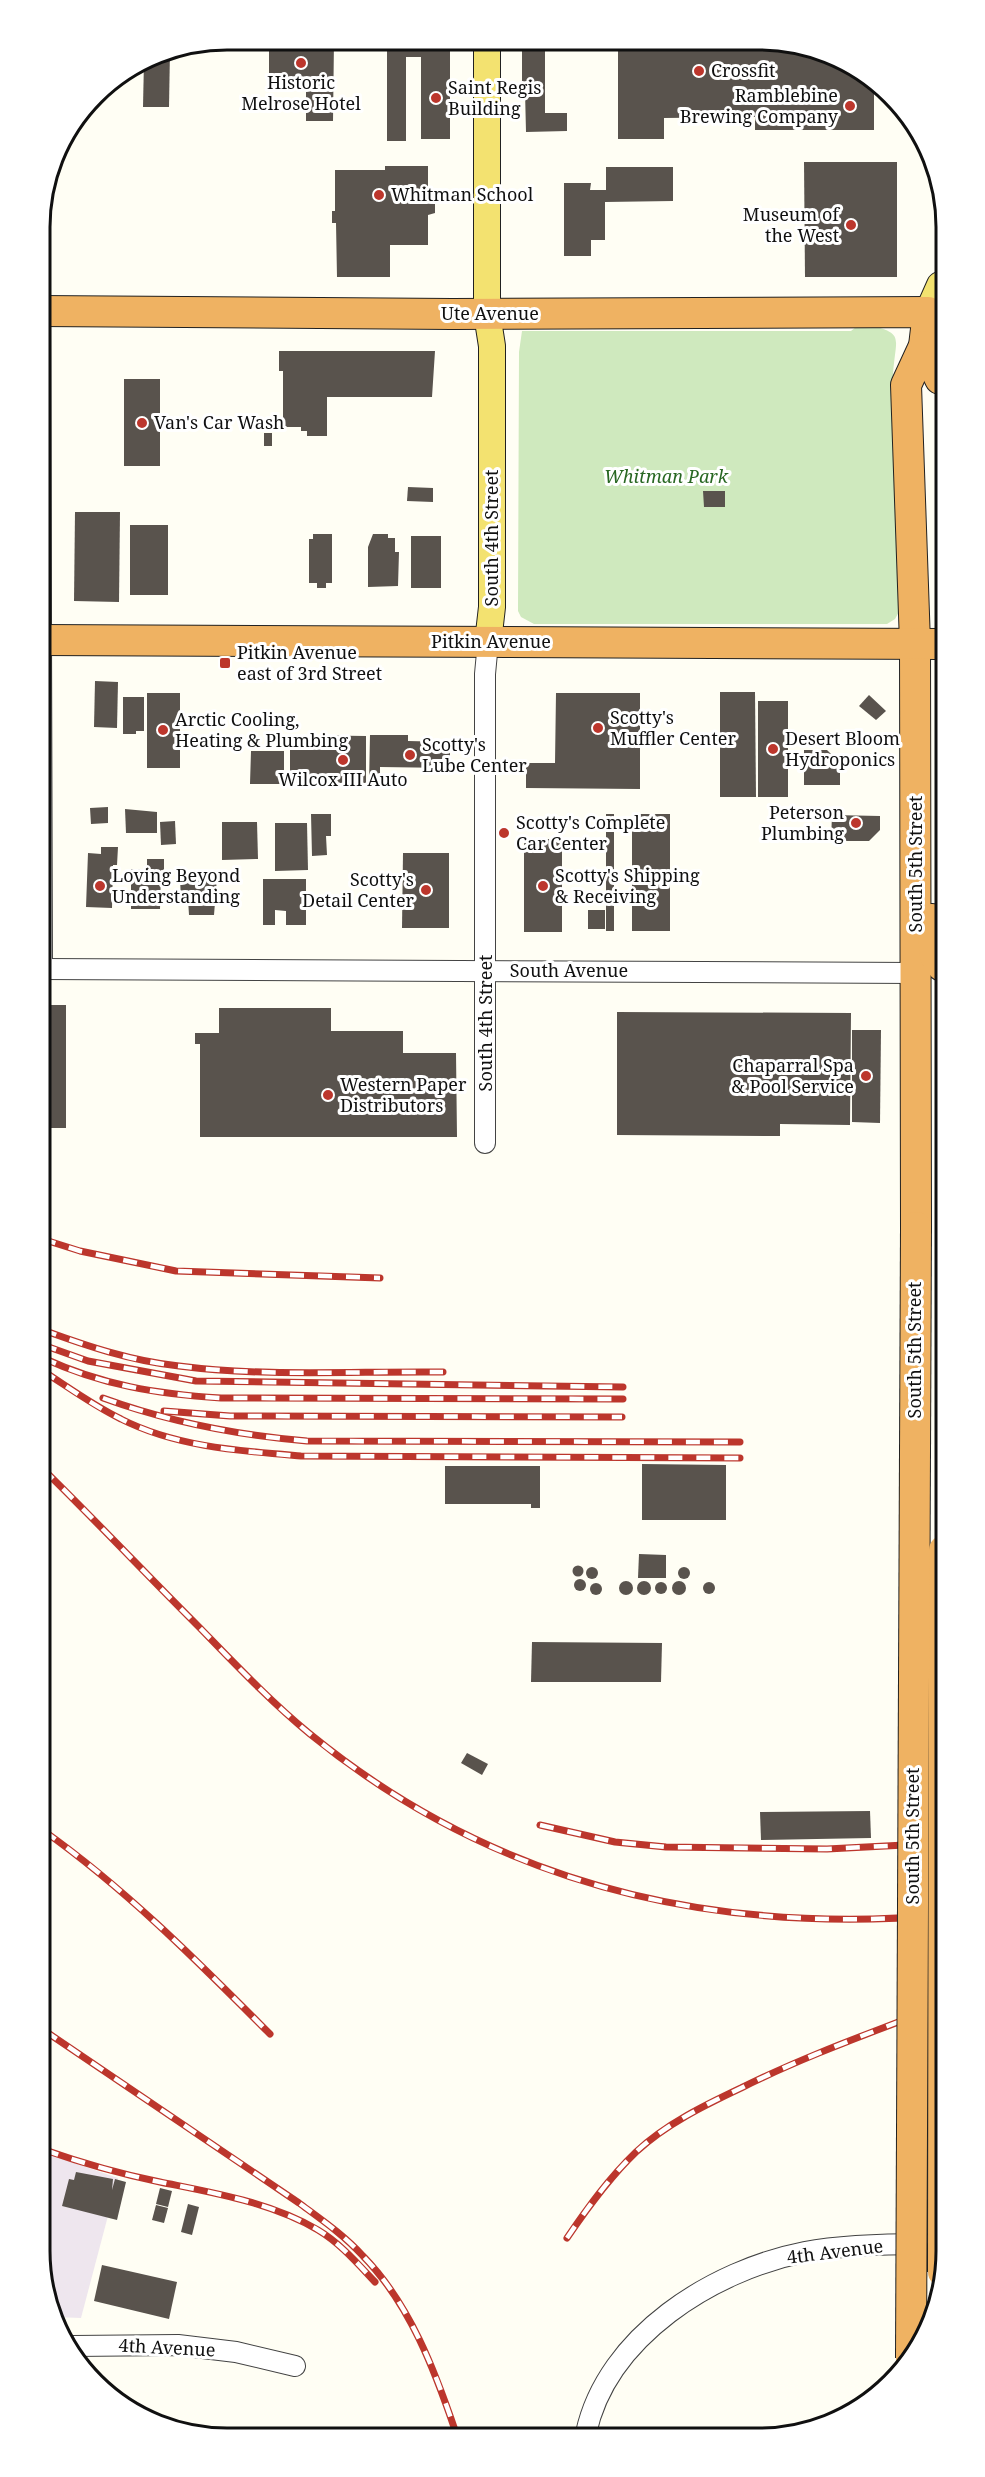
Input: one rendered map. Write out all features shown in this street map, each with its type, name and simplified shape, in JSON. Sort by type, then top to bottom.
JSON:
[{"type":"highway","name":"Ute Avenue","points":[[50,311],[487,314],[936,303]]},
{"type":"highway","name":"South 5th Street","points":[[911,2340],[916,1227],[929,969],[916,827],[928,644],[906,385],[924,346],[936,303]]},
{"type":"highway","points":[[924,346],[936,371]]},
{"type":"highway","name":"Pitkin Avenue","points":[[50,640],[928,644]]},
{"type":"main road","name":"South 4th Street","points":[[487,49],[487,314],[492,346],[492,607],[488,642]]},
{"type":"street","name":"South 4th Street","points":[[485,1143],[485,674],[488,642]]},
{"type":"street","name":"South Avenue","points":[[50,969],[486,971],[929,969]]},
{"type":"street","name":"4th Avenue","points":[[588,2428],[601,2393],[633,2345],[657,2322],[710,2288],[741,2272],[804,2252],[878,2245],[935,2245]]},
{"type":"street","name":"4th Avenue","points":[[78,2346],[178,2345],[236,2352],[295,2366]]},
{"type":"shaded area","points":[[50,2155],[118,2178],[81,2318],[63,2317],[51,2273]]},
{"type":"green space","name":"Whitman Park","points":[[861,323],[892,333],[896,343],[893,374],[900,610],[895,619],[887,624],[534,624],[521,617],[518,611],[519,352],[522,331],[851,331]]},
{"type":"building","points":[[522,49],[545,49],[545,113],[567,113],[567,131],[526,132],[525,91],[522,91]]},
{"type":"building","points":[[618,49],[758,49],[793,53],[826,63],[847,73],[874,93],[874,130],[755,130],[755,117],[664,118],[664,139],[618,139]]},
{"type":"building","name":"Historic Melrose Hotel","points":[[269,50],[334,50],[333,121],[306,121],[306,86],[269,86]]},
{"type":"building","name":"Saint Regis Building","points":[[387,50],[450,50],[450,139],[421,139],[421,57],[406,57],[406,141],[387,141]]},
{"type":"building","points":[[170,60],[169,107],[143,107],[144,70]]},
{"type":"building","name":"Museum of the West","points":[[804,162],[897,162],[897,277],[805,277]]},
{"type":"building","points":[[385,166],[428,166],[428,188],[435,190],[435,213],[428,215],[428,245],[390,245],[390,277],[337,277],[336,223],[332,223],[332,211],[335,211],[335,170],[385,170]]},
{"type":"building","points":[[606,167],[673,167],[673,201],[605,202],[605,240],[591,240],[591,256],[564,256],[564,183],[591,183],[590,190],[606,190]]},
{"type":"building","points":[[279,351],[435,351],[432,397],[327,397],[327,436],[307,436],[307,431],[301,431],[301,427],[283,427],[283,371],[279,371]]},
{"type":"building","name":"Van's Car Wash","points":[[124,379],[160,379],[160,466],[124,466]]},
{"type":"building","points":[[264,433],[272,433],[272,446],[264,446]]},
{"type":"building","points":[[408,487],[433,488],[433,502],[407,501]]},
{"type":"building","points":[[703,491],[725,491],[725,507],[704,507]]},
{"type":"building","points":[[75,512],[120,512],[119,602],[74,601]]},
{"type":"building","points":[[130,525],[168,525],[168,595],[130,595]]},
{"type":"building","points":[[313,534],[332,534],[332,583],[326,583],[326,588],[317,588],[317,583],[309,583],[309,539],[313,539]]},
{"type":"building","points":[[373,534],[388,534],[388,538],[395,538],[395,552],[399,552],[398,586],[368,587],[368,547]]},
{"type":"building","points":[[411,536],[441,536],[441,588],[411,588]]},
{"type":"building","points":[[95,681],[118,682],[117,728],[94,727]]},
{"type":"building","points":[[720,692],[755,692],[756,797],[720,797]]},
{"type":"building","name":"Arctic Cooling, Heating & Plumbing","points":[[147,693],[180,693],[180,768],[147,768]]},
{"type":"building","name":"Scotty's Muffler Center","points":[[556,693],[640,693],[640,789],[526,788],[526,763],[555,763]]},
{"type":"building","points":[[869,695],[886,711],[876,720],[859,706]]},
{"type":"building","points":[[123,697],[144,697],[144,731],[136,731],[136,734],[123,734]]},
{"type":"building","name":"Desert Bloom Hydroponics","points":[[758,701],[788,701],[788,797],[758,797]]},
{"type":"building","points":[[290,735],[366,736],[366,783],[290,783]]},
{"type":"building","name":"Scotty's Lube Center","points":[[370,735],[408,735],[408,741],[450,742],[450,768],[380,767],[380,785],[369,785]]},
{"type":"building","points":[[804,750],[827,750],[840,763],[840,785],[804,785]]},
{"type":"building","points":[[251,751],[284,751],[284,784],[250,784]]},
{"type":"building","points":[[108,807],[108,823],[91,824],[90,808]]},
{"type":"building","points":[[125,809],[157,812],[157,833],[126,833]]},
{"type":"building","points":[[311,814],[331,814],[331,836],[326,836],[327,855],[312,856]]},
{"type":"building","points":[[606,814],[614,814],[614,931],[606,931]]},
{"type":"building","points":[[632,814],[670,814],[670,931],[632,931]]},
{"type":"building","name":"Peterson Plumbing","points":[[832,815],[880,816],[880,830],[869,841],[831,841]]},
{"type":"building","points":[[175,821],[176,844],[161,845],[160,822]]},
{"type":"building","points":[[222,822],[257,822],[258,859],[222,860]]},
{"type":"building","points":[[275,823],[307,823],[308,870],[275,871]]},
{"type":"building","name":"Scotty's Shipping & Receiving","points":[[524,839],[562,839],[562,932],[524,932]]},
{"type":"building","name":"Loving Beyond Understanding","points":[[101,847],[118,847],[117,865],[113,865],[112,908],[86,907],[88,853],[101,854]]},
{"type":"building","name":"Scotty's Detail Center","points":[[403,853],[449,853],[449,928],[402,928]]},
{"type":"building","points":[[147,859],[164,859],[164,871],[161,870],[160,909],[131,909],[131,869],[147,869]]},
{"type":"building","points":[[217,878],[214,915],[189,915],[188,899],[181,899],[180,879]]},
{"type":"building","points":[[263,879],[306,879],[306,925],[286,925],[286,911],[275,910],[275,925],[263,925]]},
{"type":"building","points":[[588,910],[605,910],[605,929],[588,929]]},
{"type":"building","points":[[50,1005],[66,1005],[66,1128],[50,1128]]},
{"type":"building","name":"Western Paper Distributors","points":[[219,1008],[331,1008],[331,1031],[403,1031],[403,1053],[456,1053],[457,1137],[200,1137],[200,1044],[195,1044],[195,1033],[219,1033]]},
{"type":"building","points":[[617,1012],[851,1013],[850,1125],[780,1124],[780,1136],[617,1135]]},
{"type":"building","name":"Chaparral Spa & Pool Service","points":[[852,1030],[881,1030],[880,1123],[852,1122]]},
{"type":"building","points":[[642,1464],[726,1465],[726,1520],[642,1520]]},
{"type":"building","points":[[445,1466],[540,1466],[540,1508],[531,1508],[531,1504],[445,1504]]},
{"type":"building","points":[[639,1554],[666,1555],[666,1578],[638,1578]]},
{"type":"building","points":[[578,1566],[582,1567],[582,1575],[578,1576],[574,1575],[573,1571],[574,1567]]},
{"type":"building","points":[[592,1567],[598,1573],[592,1579],[586,1573]]},
{"type":"building","points":[[684,1567],[690,1573],[684,1579],[678,1573]]},
{"type":"building","points":[[580,1579],[586,1585],[580,1591],[574,1585]]},
{"type":"building","points":[[626,1581],[631,1583],[633,1588],[631,1593],[626,1595],[621,1593],[619,1588],[621,1583]]},
{"type":"building","points":[[644,1581],[649,1583],[651,1588],[649,1593],[644,1595],[639,1593],[637,1588],[639,1583]]},
{"type":"building","points":[[679,1581],[684,1583],[686,1588],[684,1593],[679,1595],[674,1593],[672,1588],[674,1583]]},
{"type":"building","points":[[663,1582],[666,1583],[666,1593],[659,1594],[656,1593],[655,1586],[656,1583]]},
{"type":"building","points":[[709,1582],[715,1588],[709,1594],[703,1588]]},
{"type":"building","points":[[596,1583],[602,1589],[596,1595],[590,1589]]},
{"type":"building","points":[[532,1642],[662,1643],[661,1682],[531,1682]]},
{"type":"building","points":[[467,1753],[488,1764],[482,1775],[461,1763]]},
{"type":"building","points":[[870,1811],[871,1838],[761,1840],[760,1812]]},
{"type":"building","points":[[76,2172],[113,2179],[112,2190],[115,2179],[126,2182],[117,2220],[62,2206],[69,2179],[74,2180]]},
{"type":"building","points":[[160,2188],[172,2191],[168,2207],[156,2204]]},
{"type":"building","points":[[188,2204],[199,2207],[192,2235],[181,2232]]},
{"type":"building","points":[[156,2205],[168,2208],[164,2223],[152,2220]]},
{"type":"building","points":[[102,2265],[177,2282],[169,2319],[94,2301]]},
{"type":"railway","points":[[50,1242],[80,1251],[176,1271],[380,1278]]},
{"type":"railway","points":[[50,1332],[126,1357],[179,1366],[277,1372],[443,1372]]},
{"type":"railway","points":[[50,1347],[88,1361],[196,1381],[623,1387]]},
{"type":"railway","points":[[50,1361],[87,1375],[130,1387],[221,1398],[623,1399]]},
{"type":"railway","points":[[50,1375],[101,1408],[142,1428],[186,1442],[232,1449],[301,1456],[740,1458]]},
{"type":"railway","points":[[103,1398],[178,1421],[254,1435],[307,1441],[740,1442]]},
{"type":"railway","points":[[164,1411],[230,1416],[622,1417]]},
{"type":"railway","points":[[50,1476],[240,1669],[296,1722],[381,1786],[454,1829],[531,1863],[609,1889],[690,1906],[773,1916],[858,1919],[935,1915]]},
{"type":"railway","points":[[540,1825],[615,1842],[666,1847],[827,1849],[935,1843]]},
{"type":"railway","points":[[50,1835],[133,1902],[270,2034]]},
{"type":"railway","points":[[567,2238],[599,2193],[626,2162],[673,2124],[766,2076],[935,2008]]},
{"type":"railway","points":[[50,2034],[299,2203],[356,2248],[380,2275],[408,2317],[430,2362],[454,2428]]},
{"type":"railway","points":[[50,2152],[116,2172],[221,2195],[281,2212],[326,2235],[375,2282]]},
{"type":"place","name":"Historic Melrose Hotel","points":[[301,63]]},
{"type":"place","name":"Crossfit","points":[[699,71]]},
{"type":"place","name":"Saint Regis Building","points":[[436,98]]},
{"type":"place","name":"Ramblebine Brewing Company","points":[[850,106]]},
{"type":"place","name":"Whitman School","points":[[379,195]]},
{"type":"place","name":"Museum of the West","points":[[851,225]]},
{"type":"place","name":"Van's Car Wash","points":[[142,423]]},
{"type":"place","name":"Pitkin Avenue east of 3rd Street","points":[[225,663]]},
{"type":"place","name":"Scotty's Muffler Center","points":[[598,728]]},
{"type":"place","name":"Arctic Cooling, Heating & Plumbing","points":[[163,730]]},
{"type":"place","name":"Desert Bloom Hydroponics","points":[[773,749]]},
{"type":"place","name":"Scotty's Lube Center","points":[[410,755]]},
{"type":"place","name":"Wilcox III Auto","points":[[343,760]]},
{"type":"place","name":"Peterson Plumbing","points":[[856,823]]},
{"type":"place","name":"Scotty's Complete Car Center","points":[[504,833]]},
{"type":"place","name":"Loving Beyond Understanding","points":[[100,886]]},
{"type":"place","name":"Scotty's Shipping & Receiving","points":[[543,886]]},
{"type":"place","name":"Scotty's Detail Center","points":[[426,890]]},
{"type":"place","name":"Chaparral Spa & Pool Service","points":[[866,1076]]},
{"type":"place","name":"Western Paper Distributors","points":[[328,1095]]}]
